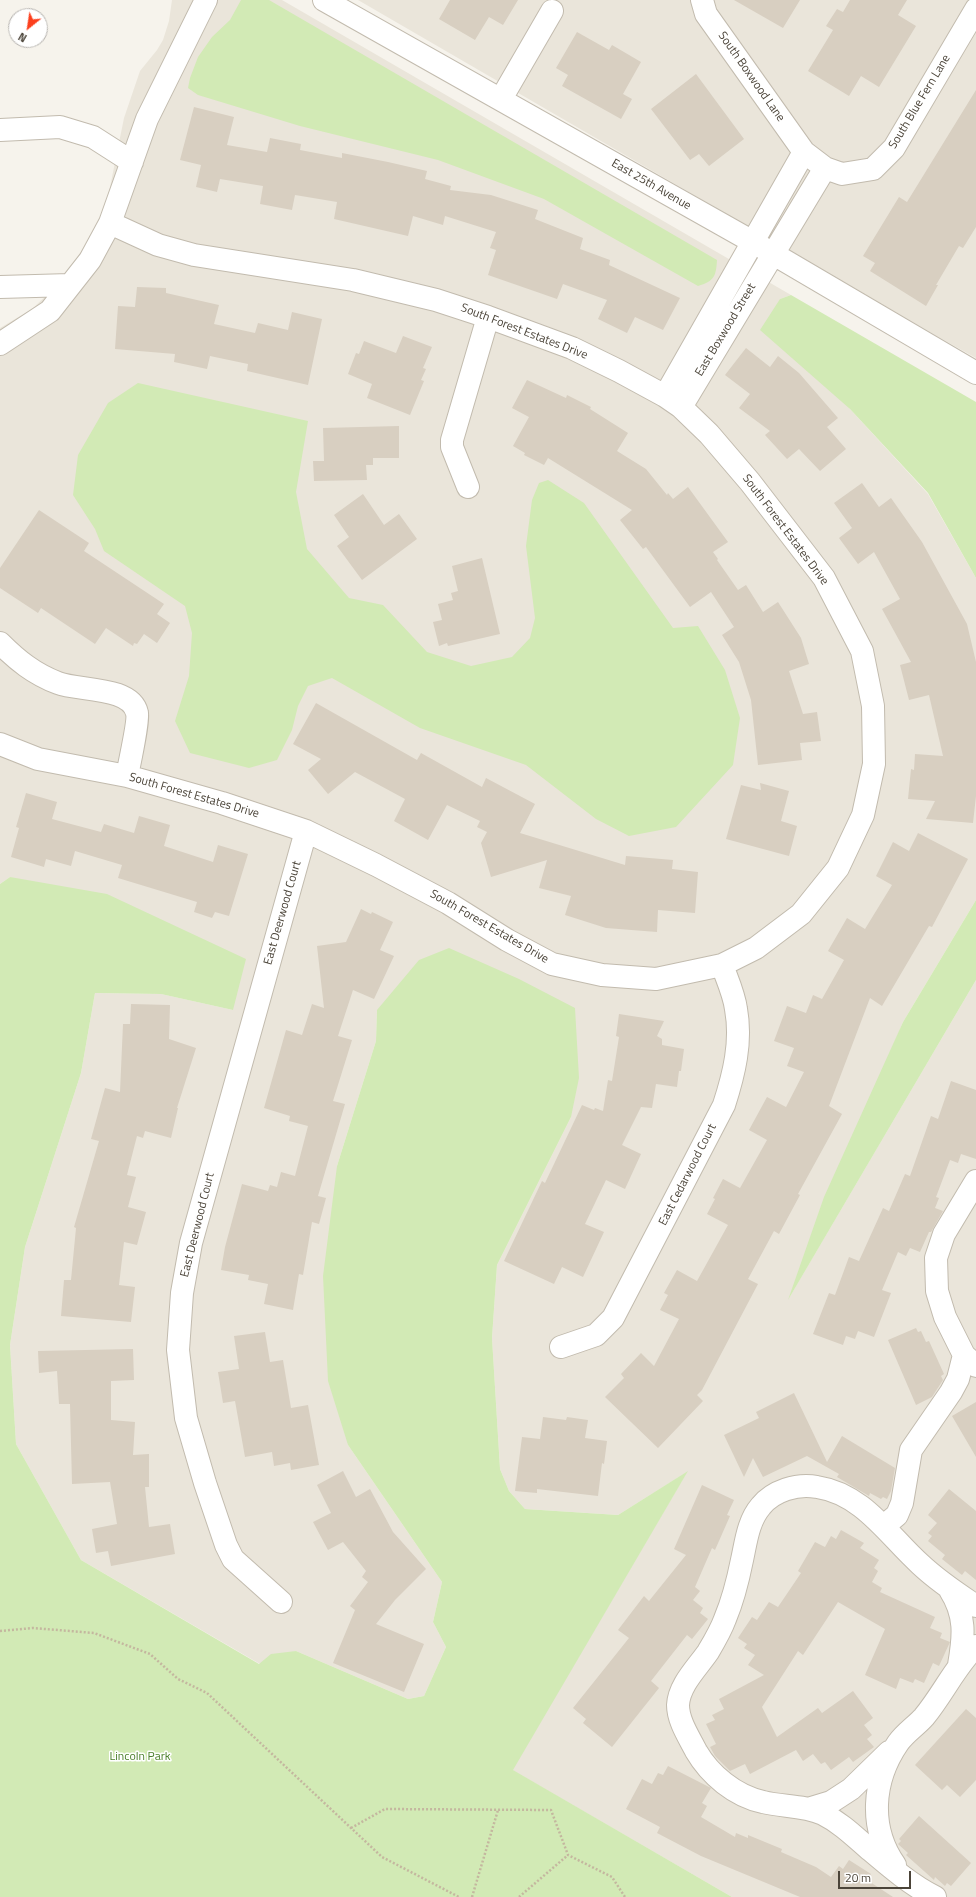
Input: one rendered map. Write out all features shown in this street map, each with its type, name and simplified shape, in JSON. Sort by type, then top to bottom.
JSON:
[{"type":"street","points":[[0,344],[50,311],[90,260],[110,223],[147,119],[206,0]]},
{"type":"street","name":"East 25th Avenue","points":[[324,0],[753,242],[976,373]]},
{"type":"street","name":"South Boxwood Lane","points":[[702,0],[706,14],[804,152],[825,168]]},
{"type":"street","name":"South Blue Fern Lane","points":[[825,168],[842,174],[873,169],[894,148],[976,9]]},
{"type":"street","points":[[501,99],[552,11]]},
{"type":"street","points":[[0,130],[60,127],[94,137],[132,162]]},
{"type":"street","points":[[753,242],[804,152]]},
{"type":"street","points":[[772,253],[783,239],[825,168]]},
{"type":"street","name":"South Forest Estates Drive","points":[[0,744],[38,759],[126,776],[222,803],[306,830],[448,903],[507,940],[552,964],[602,975],[656,979],[722,965],[756,948],[801,914],[838,868],[863,815],[874,764],[873,706],[862,651],[824,578],[745,476],[709,434],[673,401],[572,348],[488,317],[436,300],[353,280],[194,255],[158,245],[110,223]]},
{"type":"street","name":"East Boxwood Street","points":[[673,401],[753,242]]},
{"type":"street","name":"East Boxwood Street","points":[[673,401],[772,253]]},
{"type":"street","points":[[0,287],[70,285]]},
{"type":"street","points":[[468,486],[452,447],[452,440],[488,317]]},
{"type":"street","points":[[0,643],[24,666],[39,675],[59,683],[114,693],[124,697],[131,703],[138,714],[126,776]]},
{"type":"street","name":"East Deerwood Court","points":[[281,1602],[242,1569],[233,1559],[226,1545],[205,1483],[186,1418],[178,1350],[182,1293],[191,1243],[306,830]]},
{"type":"street","name":"East Cedarwood Court","points":[[561,1348],[596,1335],[614,1318],[724,1105],[732,1079],[739,1038],[736,1008],[722,965]]},
{"type":"street","points":[[884,1526],[897,1515],[902,1504],[911,1450],[951,1392],[970,1360],[945,1317],[937,1292],[936,1258],[944,1234],[976,1181]]},
{"type":"street","points":[[935,1897],[903,1876],[846,1828],[822,1814],[808,1809],[761,1802],[739,1794],[718,1778],[697,1752],[681,1721],[678,1705],[682,1688],[709,1650],[725,1620],[737,1584],[751,1521],[761,1505],[770,1498],[793,1487],[815,1486],[836,1492],[857,1504],[884,1526],[919,1564],[950,1590],[976,1606]]},
{"type":"street","points":[[950,1590],[958,1603],[961,1613],[963,1640],[959,1665]]},
{"type":"street","points":[[808,1809],[831,1802],[851,1789],[899,1743],[924,1717],[959,1665],[976,1646]]},
{"type":"street","points":[[899,1743],[889,1761],[879,1787],[876,1810],[879,1832],[887,1854],[903,1876]]},
{"type":"path","points":[[0,1631],[33,1628],[94,1633],[150,1654],[178,1679],[207,1693],[382,1857],[459,1897]]},
{"type":"path","points":[[350,1828],[385,1809],[551,1810],[568,1855],[612,1877],[625,1897]]},
{"type":"path","points":[[472,1897],[498,1810]]},
{"type":"path","points":[[519,1897],[568,1855]]},
{"type":"shaded area","points":[[172,0],[282,0],[791,295],[780,299],[850,409],[928,494],[976,578],[976,900],[903,1022],[789,1298],[976,980],[976,1897],[732,1897],[512,1770],[687,1472],[618,1515],[525,1509],[509,1491],[500,1469],[492,1338],[497,1265],[571,1117],[377,1010],[376,1041],[337,1166],[348,1445],[442,1582],[433,1622],[446,1647],[424,1696],[408,1699],[296,1651],[260,1664],[81,1560],[16,1444],[10,1345],[25,1247],[81,1073],[95,993],[161,994],[233,1010],[10,877],[0,884],[0,328],[32,309],[52,290],[75,261],[96,228],[108,197],[124,118],[140,71],[163,40],[169,21]]},
{"type":"shaded area","points":[[358,0],[976,0],[976,358],[942,339]]},
{"type":"green space","points":[[241,0],[269,0],[717,260],[716,271],[713,278],[698,286],[544,199],[438,160],[300,126],[198,95],[188,88],[198,57],[212,37],[230,20]]},
{"type":"green space","points":[[791,295],[976,402],[976,578],[928,493],[850,409],[760,330],[780,299]]},
{"type":"green space","points":[[138,383],[308,421],[296,492],[307,549],[349,598],[383,605],[427,652],[471,666],[512,657],[530,638],[535,618],[526,546],[532,500],[539,483],[548,480],[584,503],[673,628],[698,626],[725,670],[740,718],[733,765],[676,827],[629,836],[596,819],[526,765],[420,728],[332,678],[308,686],[298,706],[292,730],[277,760],[249,768],[190,753],[175,721],[189,676],[192,633],[185,606],[104,551],[95,529],[73,495],[78,455],[108,403]]},
{"type":"green space","name":"Lincoln Park","points":[[10,877],[107,894],[246,959],[233,1010],[161,994],[95,993],[81,1073],[25,1247],[10,1345],[16,1444],[81,1560],[259,1664],[271,1654],[296,1651],[408,1699],[424,1696],[446,1647],[433,1622],[442,1582],[348,1445],[328,1381],[323,1276],[337,1166],[376,1041],[377,1010],[419,960],[449,948],[519,979],[575,1008],[579,1078],[571,1117],[497,1265],[492,1338],[500,1469],[509,1491],[525,1509],[618,1515],[688,1471],[513,1770],[732,1897],[0,1897],[0,884]]},
{"type":"green space","points":[[976,900],[976,980],[788,1300],[824,1197],[903,1022]]},
{"type":"building","points":[[450,0],[518,0],[503,25],[489,17],[475,40],[439,19]]},
{"type":"building","points":[[734,0],[800,0],[783,28]]},
{"type":"building","points":[[850,0],[907,0],[898,15],[916,26],[879,87],[861,76],[849,96],[808,71],[833,30],[826,26],[837,9],[843,12]]},
{"type":"building","points":[[577,32],[609,50],[612,45],[641,62],[623,94],[632,99],[621,119],[562,86],[568,75],[556,68]]},
{"type":"building","points":[[696,74],[744,139],[709,166],[699,154],[690,160],[651,109]]},
{"type":"building","points":[[976,90],[976,227],[963,248],[959,246],[936,285],[938,285],[926,306],[870,271],[875,263],[863,256],[899,197],[907,202]]},
{"type":"building","points":[[194,107],[234,117],[227,145],[267,152],[270,138],[301,144],[300,150],[342,158],[342,153],[388,162],[427,171],[425,179],[451,186],[450,190],[491,195],[538,210],[535,219],[583,238],[580,249],[610,260],[609,265],[680,298],[663,330],[635,317],[627,333],[598,319],[607,300],[563,284],[557,299],[488,275],[496,250],[490,248],[496,232],[445,216],[443,225],[413,216],[408,236],[334,219],[337,202],[295,195],[292,210],[260,204],[263,186],[220,179],[217,192],[196,187],[201,165],[180,160]]},
{"type":"building","points":[[137,287],[166,288],[166,293],[219,305],[214,324],[255,333],[258,323],[288,330],[292,312],[322,319],[308,385],[247,371],[248,364],[210,356],[207,369],[174,362],[175,354],[115,349],[118,306],[135,307]]},
{"type":"building","points":[[403,336],[432,347],[423,368],[426,369],[421,380],[424,381],[410,415],[367,398],[372,384],[348,374],[356,353],[359,354],[364,341],[396,353]]},
{"type":"building","points":[[746,348],[770,367],[778,356],[799,373],[838,418],[827,427],[846,449],[820,471],[799,449],[787,459],[765,435],[770,431],[739,408],[750,394],[725,375]]},
{"type":"building","points":[[527,380],[566,398],[567,395],[591,407],[590,409],[628,433],[617,451],[646,469],[667,495],[668,493],[673,499],[688,487],[728,542],[713,552],[738,590],[746,585],[763,612],[778,602],[801,638],[809,664],[789,671],[803,714],[817,712],[821,741],[800,743],[802,760],[758,765],[751,700],[739,662],[722,635],[734,627],[711,592],[690,607],[646,547],[643,549],[620,520],[632,510],[548,458],[544,465],[524,455],[525,453],[513,446],[529,417],[512,408]]},
{"type":"building","points":[[399,426],[399,458],[373,458],[373,465],[366,465],[367,480],[314,481],[313,461],[324,461],[323,428]]},
{"type":"building","points":[[862,483],[879,507],[891,498],[922,542],[967,624],[976,662],[976,796],[973,823],[926,819],[935,801],[908,799],[911,769],[914,770],[915,754],[943,756],[929,695],[909,700],[900,665],[911,662],[882,609],[900,599],[874,552],[858,564],[839,538],[852,528],[834,503]]},
{"type":"building","points":[[363,494],[384,525],[399,514],[417,539],[362,580],[337,546],[349,537],[334,515]]},
{"type":"building","points":[[39,510],[89,543],[84,551],[164,604],[157,614],[170,623],[157,643],[144,634],[137,644],[134,643],[133,646],[106,628],[95,644],[41,608],[38,613],[0,588],[0,568]]},
{"type":"building","points":[[482,558],[500,634],[448,646],[447,643],[439,646],[433,622],[442,620],[438,604],[453,600],[451,593],[458,591],[452,566]]},
{"type":"building","points":[[316,703],[417,760],[421,753],[482,787],[486,778],[535,804],[520,833],[625,865],[626,856],[673,860],[672,869],[698,872],[695,913],[658,910],[657,932],[606,928],[565,915],[571,896],[539,888],[547,860],[491,877],[481,843],[487,832],[477,827],[480,821],[447,805],[428,840],[394,821],[405,799],[355,772],[328,794],[308,770],[321,759],[293,744]]},
{"type":"building","points":[[760,783],[789,791],[781,821],[797,826],[789,856],[726,839],[741,785],[761,790]]},
{"type":"building","points":[[26,793],[57,802],[52,819],[101,832],[104,824],[134,833],[139,816],[170,825],[164,846],[213,862],[218,845],[248,854],[229,916],[215,912],[212,918],[194,912],[197,902],[118,878],[122,865],[75,851],[71,866],[46,859],[44,867],[11,857],[19,828],[16,827]]},
{"type":"building","points":[[918,833],[968,859],[932,927],[929,926],[882,1006],[870,998],[829,1106],[842,1114],[798,1194],[800,1195],[779,1234],[774,1231],[748,1279],[758,1284],[702,1390],[697,1395],[703,1401],[658,1448],[605,1397],[624,1378],[621,1374],[641,1353],[654,1366],[679,1319],[660,1310],[668,1295],[664,1293],[677,1270],[697,1281],[728,1225],[707,1214],[715,1199],[713,1198],[723,1179],[740,1188],[767,1140],[749,1130],[767,1097],[786,1107],[804,1072],[787,1066],[794,1048],[774,1041],[787,1006],[806,1013],[813,995],[822,999],[844,960],[828,951],[847,918],[865,929],[892,885],[876,876],[893,842],[909,851]]},
{"type":"building","points":[[361,909],[371,914],[372,912],[393,922],[380,950],[394,956],[374,999],[353,990],[338,1036],[352,1040],[333,1101],[345,1104],[318,1196],[326,1198],[319,1224],[312,1222],[303,1275],[299,1274],[293,1310],[264,1304],[268,1284],[248,1280],[249,1275],[221,1270],[225,1247],[242,1184],[268,1191],[270,1185],[277,1187],[281,1172],[295,1176],[308,1126],[289,1121],[290,1116],[264,1108],[286,1030],[302,1035],[312,1004],[324,1008],[317,946],[346,942]]},
{"type":"building","points":[[131,1004],[170,1005],[169,1039],[196,1048],[177,1108],[171,1138],[145,1131],[143,1138],[137,1136],[127,1175],[136,1177],[128,1207],[146,1212],[137,1245],[124,1242],[119,1285],[135,1287],[131,1322],[61,1316],[64,1280],[71,1280],[76,1228],[74,1227],[99,1141],[91,1139],[105,1088],[120,1092],[123,1024],[130,1024]]},
{"type":"building","points":[[619,1014],[664,1021],[657,1036],[662,1039],[662,1045],[684,1049],[681,1071],[679,1071],[677,1087],[656,1084],[652,1108],[641,1107],[622,1145],[641,1154],[625,1189],[606,1180],[585,1224],[604,1232],[583,1277],[562,1267],[554,1284],[504,1261],[542,1181],[545,1183],[582,1105],[594,1110],[595,1108],[603,1111],[608,1080],[612,1081],[619,1037],[616,1036]]},
{"type":"building","points":[[951,1081],[976,1090],[976,1159],[961,1154],[958,1163],[950,1160],[936,1197],[939,1198],[935,1208],[943,1211],[931,1232],[929,1232],[920,1252],[910,1248],[906,1256],[898,1252],[882,1290],[891,1293],[874,1337],[858,1331],[855,1339],[846,1336],[843,1345],[813,1334],[829,1293],[835,1295],[849,1257],[859,1261],[883,1208],[889,1211],[905,1174],[910,1176],[931,1116],[938,1119]]},
{"type":"building","points":[[916,1328],[918,1332],[921,1331],[926,1342],[929,1341],[944,1374],[941,1376],[943,1380],[932,1397],[916,1405],[888,1340]]},
{"type":"building","points":[[265,1332],[270,1362],[283,1360],[291,1408],[308,1405],[319,1465],[291,1470],[290,1463],[274,1466],[272,1452],[245,1457],[235,1401],[223,1403],[218,1372],[239,1369],[234,1336]]},
{"type":"building","points":[[133,1349],[134,1380],[111,1381],[111,1420],[135,1422],[133,1455],[149,1454],[149,1487],[145,1487],[149,1527],[170,1524],[175,1554],[111,1566],[108,1551],[96,1553],[92,1529],[117,1524],[110,1482],[72,1484],[70,1404],[59,1404],[57,1371],[39,1373],[38,1351]]},
{"type":"building","points":[[794,1393],[827,1462],[842,1436],[895,1468],[891,1491],[887,1499],[883,1497],[881,1499],[870,1493],[869,1496],[837,1477],[839,1474],[807,1456],[763,1477],[753,1458],[744,1477],[724,1435],[759,1418],[756,1412]]},
{"type":"building","points":[[976,1402],[976,1457],[952,1416]]},
{"type":"building","points":[[543,1417],[566,1420],[567,1417],[588,1420],[585,1438],[607,1441],[604,1464],[602,1463],[598,1496],[537,1489],[537,1493],[515,1491],[522,1437],[540,1439]]},
{"type":"building","points":[[343,1471],[356,1497],[370,1489],[393,1532],[426,1569],[395,1600],[376,1624],[424,1644],[404,1692],[333,1663],[355,1610],[350,1606],[368,1582],[362,1577],[366,1571],[343,1542],[328,1550],[313,1522],[331,1513],[317,1485]]},
{"type":"building","points":[[702,1485],[734,1500],[727,1515],[730,1516],[715,1550],[712,1548],[695,1587],[700,1591],[693,1600],[703,1608],[700,1613],[708,1619],[692,1639],[687,1635],[651,1681],[659,1688],[612,1747],[583,1723],[586,1719],[573,1708],[629,1638],[618,1630],[644,1596],[649,1601],[686,1555],[674,1549]]},
{"type":"building","points":[[949,1489],[976,1511],[976,1580],[965,1571],[962,1575],[942,1559],[945,1555],[928,1541],[932,1536],[928,1533],[937,1523],[928,1515]]},
{"type":"building","points":[[841,1530],[864,1543],[860,1548],[879,1560],[874,1568],[878,1571],[872,1582],[882,1588],[880,1592],[935,1617],[930,1628],[942,1633],[940,1638],[950,1642],[939,1666],[933,1663],[924,1683],[915,1679],[913,1683],[900,1678],[896,1689],[865,1675],[885,1629],[838,1602],[803,1655],[798,1651],[762,1707],[777,1737],[818,1708],[822,1713],[853,1691],[873,1718],[864,1725],[872,1735],[867,1739],[874,1747],[853,1762],[849,1757],[831,1770],[825,1762],[821,1764],[813,1754],[803,1761],[796,1750],[750,1774],[745,1764],[730,1771],[715,1756],[710,1747],[716,1744],[706,1724],[715,1720],[712,1715],[724,1709],[719,1699],[764,1675],[748,1665],[755,1655],[744,1648],[747,1644],[738,1638],[752,1617],[757,1620],[769,1602],[778,1607],[801,1573],[798,1571],[815,1542],[825,1547],[831,1536],[836,1539]]},
{"type":"building","points":[[966,1709],[976,1718],[976,1780],[960,1797],[947,1785],[942,1790],[915,1765]]},
{"type":"building","points":[[668,1766],[711,1788],[702,1803],[707,1806],[701,1817],[735,1837],[736,1833],[748,1838],[748,1835],[782,1849],[781,1852],[816,1867],[831,1877],[839,1866],[843,1869],[849,1860],[871,1874],[867,1880],[893,1897],[800,1897],[701,1856],[657,1833],[660,1827],[626,1809],[642,1779],[652,1784],[658,1773],[663,1775]]},
{"type":"building","points":[[919,1816],[971,1863],[951,1886],[947,1883],[945,1886],[935,1877],[934,1880],[906,1855],[908,1853],[898,1844],[901,1841],[899,1839]]}]
